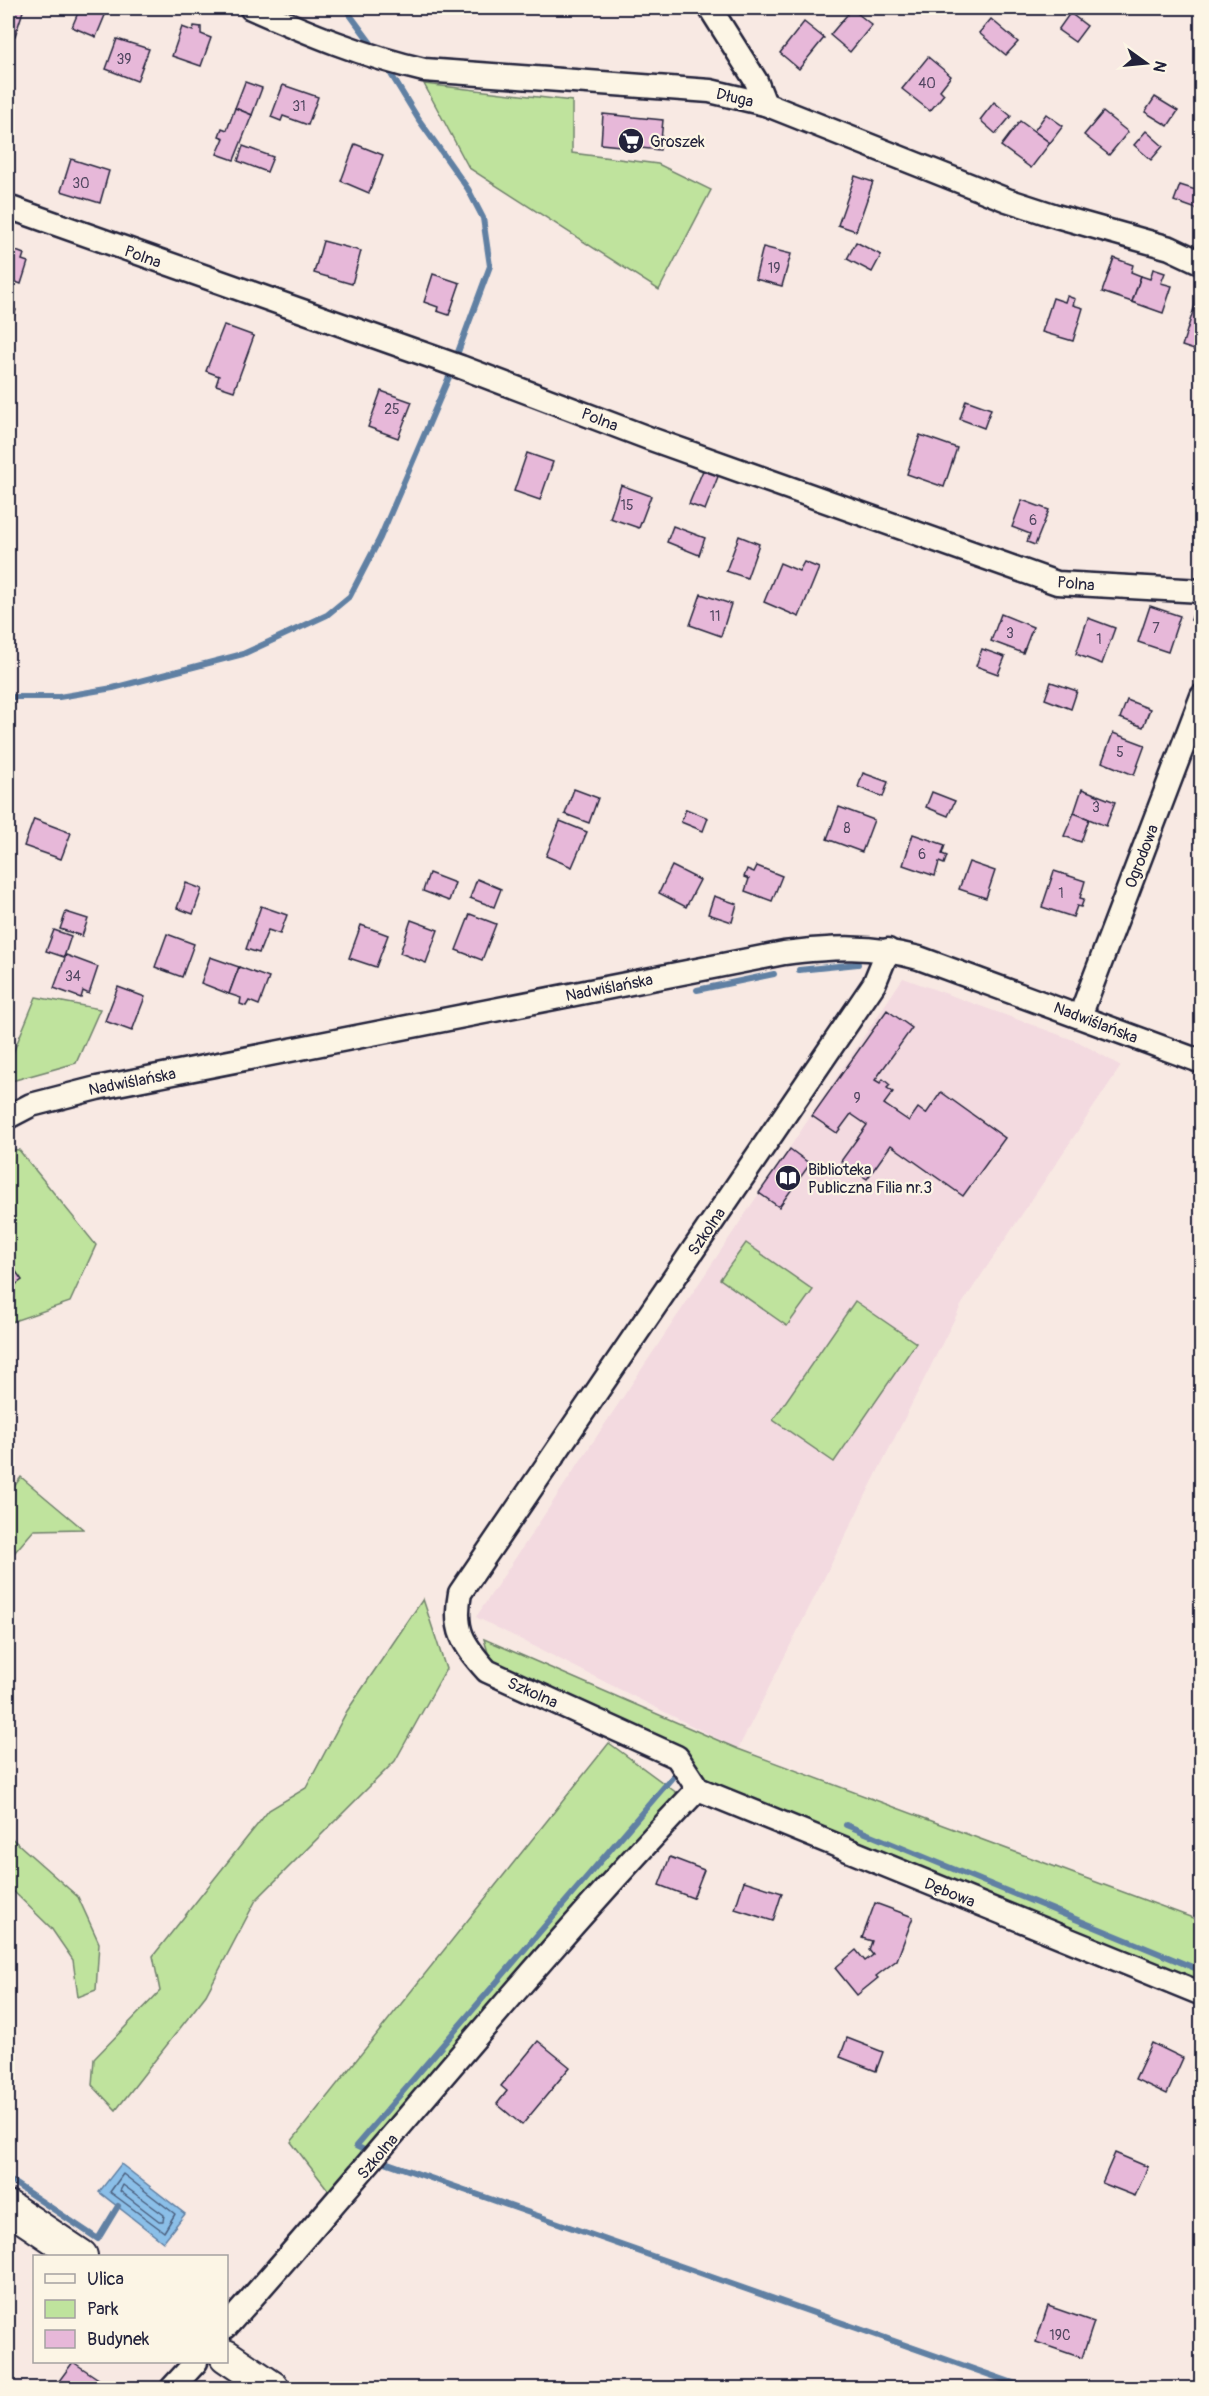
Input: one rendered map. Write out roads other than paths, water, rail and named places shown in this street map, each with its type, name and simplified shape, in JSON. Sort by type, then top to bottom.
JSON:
[{"type":"main road","points":[[8,2206],[80,2255]]},
{"type":"main road","points":[[236,2363],[273,2388]]},
{"type":"street","name":"Długa","points":[[251,8],[328,42],[383,61],[446,72],[710,91],[765,104],[1007,200],[1170,248],[1202,263]]},
{"type":"street","points":[[710,8],[756,81],[765,104]]},
{"type":"street","name":"Polna","points":[[8,207],[453,364],[651,439],[1057,583],[1202,591]]},
{"type":"street","name":"Ogrodowa","points":[[1080,1016],[1202,696]]},
{"type":"street","name":"Nadwiślańska","points":[[8,1118],[31,1105],[67,1094],[784,953],[837,947],[888,950],[948,968],[1202,1062]]},
{"type":"street","name":"Szkolna","points":[[228,2325],[327,2215],[608,1883],[698,1789],[677,1757],[488,1671],[470,1652],[460,1634],[456,1615],[460,1593],[874,984],[888,950]]},
{"type":"street","name":"Dębowa","points":[[698,1789],[1202,1994]]},
{"type":"street","points":[[172,2388],[194,2363]]},
{"type":"water","points":[[121,2164],[185,2214],[163,2242],[99,2192]]},
{"type":"waterway","points":[[345,8],[376,50]]},
{"type":"waterway","points":[[386,66],[419,120],[468,189],[483,218],[490,266],[455,360]]},
{"type":"waterway","points":[[8,697],[59,697],[113,688],[243,654],[327,615],[350,596],[380,538],[452,370]]},
{"type":"waterway","points":[[799,970],[858,964]]},
{"type":"waterway","points":[[697,990],[774,974]]},
{"type":"waterway","points":[[368,2152],[356,2146],[676,1773]]},
{"type":"waterway","points":[[846,1825],[1202,1971]]},
{"type":"waterway","points":[[385,2162],[1027,2388]]},
{"type":"waterway","points":[[8,2179],[98,2239],[118,2206]]},
{"type":"place","name":"Groszek","points":[[631,141]]},
{"type":"place","name":"Biblioteka Publiczna Filia nr.3","points":[[788,1178]]}]
